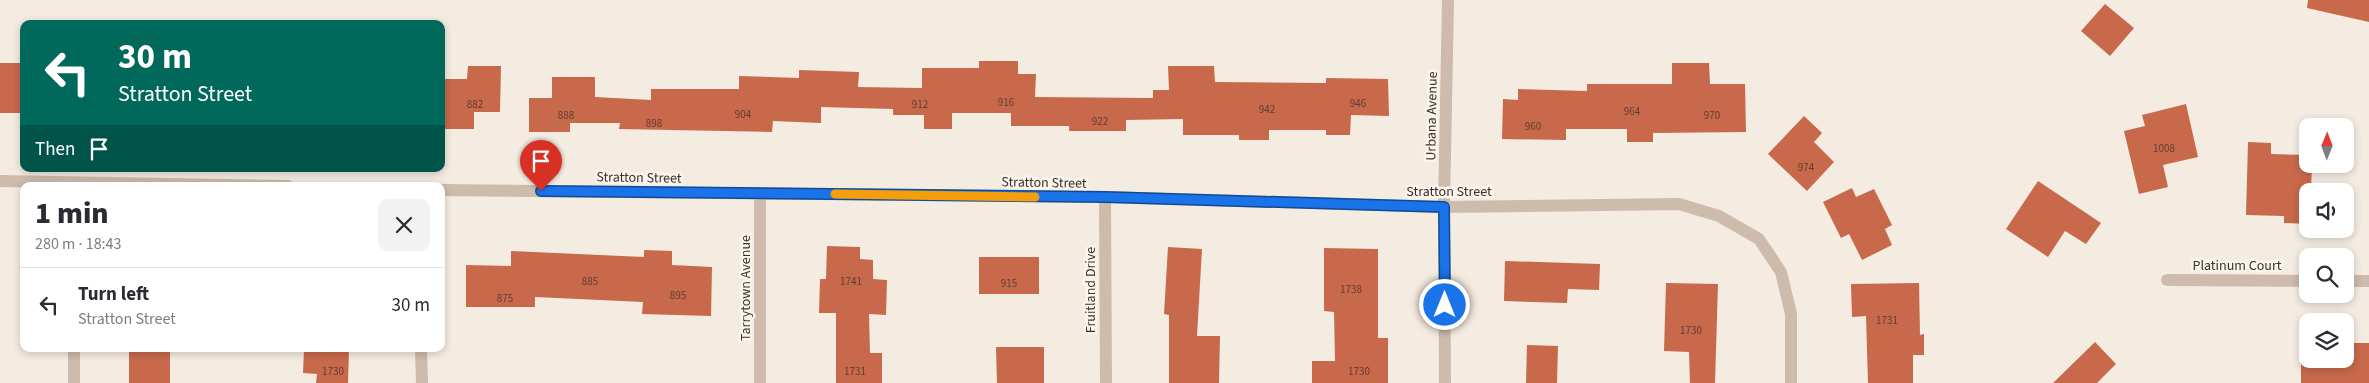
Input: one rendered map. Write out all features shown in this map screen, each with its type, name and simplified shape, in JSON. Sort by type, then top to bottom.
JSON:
[{"type":"street","name":"Urbana Avenue","points":[[1445,383],[1444,207],[1448,0]]},
{"type":"street","points":[[0,181],[25,182]]},
{"type":"street","name":"Stratton Street","points":[[445,190],[1105,197],[1444,207],[1679,204],[1719,216],[1759,239],[1781,272],[1791,314],[1791,383]]},
{"type":"street","name":"Tarrytown Avenue","points":[[760,194],[760,383]]},
{"type":"street","name":"Fruitland Drive","points":[[1105,197],[1106,383]]},
{"type":"street","name":"Platinum Court","points":[[2167,280],[2299,281]]},
{"type":"street","points":[[2354,281],[2369,281]]},
{"type":"street","points":[[74,352],[74,383]]},
{"type":"street","points":[[422,352],[422,383]]},
{"type":"building","points":[[2308,0],[2369,0],[2369,22],[2307,8]]},
{"type":"building","points":[[2105,4],[2134,28],[2110,56],[2081,31]]},
{"type":"building","points":[[979,61],[1018,61],[1018,74],[1036,74],[1035,97],[1153,98],[1153,90],[1169,90],[1168,66],[1214,66],[1215,82],[1326,83],[1326,78],[1388,79],[1389,116],[1351,115],[1350,135],[1326,135],[1326,130],[1269,130],[1269,140],[1239,140],[1239,135],[1183,135],[1183,119],[1126,120],[1126,131],[1069,131],[1069,126],[1011,126],[1011,113],[952,113],[952,129],[924,129],[924,115],[893,115],[893,109],[821,107],[821,123],[773,121],[772,132],[619,129],[620,123],[570,123],[570,132],[529,132],[529,98],[552,98],[552,77],[595,77],[595,97],[651,100],[651,89],[739,89],[739,76],[799,78],[799,70],[859,72],[858,87],[922,88],[922,68],[979,68]]},
{"type":"building","points":[[0,63],[20,63],[20,113],[0,113]]},
{"type":"building","points":[[1672,63],[1709,63],[1710,84],[1745,84],[1746,132],[1653,133],[1653,142],[1627,142],[1627,129],[1566,129],[1566,140],[1502,139],[1503,99],[1518,100],[1518,89],[1587,91],[1587,84],[1672,84]]},
{"type":"building","points":[[468,66],[501,66],[500,112],[474,112],[474,129],[445,129],[445,79],[467,79]]},
{"type":"building","points":[[2186,104],[2198,157],[2163,165],[2168,187],[2139,194],[2124,131],[2145,126],[2142,115]]},
{"type":"building","points":[[1804,116],[1822,133],[1814,142],[1834,162],[1807,191],[1768,154]]},
{"type":"building","points":[[2248,142],[2271,143],[2271,154],[2299,155],[2299,173],[2312,173],[2311,183],[2299,183],[2299,224],[2284,223],[2284,216],[2246,215]]},
{"type":"building","points":[[2038,181],[2101,223],[2086,244],[2065,231],[2048,257],[2006,229]]},
{"type":"building","points":[[1852,188],[1856,197],[1874,189],[1892,225],[1885,229],[1892,245],[1862,260],[1849,234],[1841,238],[1823,202]]},
{"type":"building","points":[[827,246],[860,247],[860,259],[873,260],[873,279],[887,280],[886,315],[869,314],[870,353],[882,353],[882,383],[836,383],[836,313],[819,313],[820,279],[826,279]]},
{"type":"building","points":[[1168,247],[1202,249],[1197,336],[1220,336],[1219,383],[1169,383],[1169,315],[1164,314]]},
{"type":"building","points":[[1324,248],[1378,249],[1378,338],[1388,338],[1388,383],[1312,383],[1312,361],[1335,361],[1334,312],[1324,311]]},
{"type":"building","points":[[644,250],[672,251],[672,265],[712,267],[711,316],[642,314],[643,302],[535,297],[535,307],[466,307],[466,265],[511,266],[511,251],[644,257]]},
{"type":"building","points":[[979,257],[1039,257],[1039,294],[979,294]]},
{"type":"building","points":[[1505,261],[1600,264],[1599,290],[1568,289],[1567,303],[1504,301]]},
{"type":"building","points":[[1666,283],[1718,284],[1715,383],[1690,383],[1689,352],[1664,351]]},
{"type":"building","points":[[1919,283],[1920,335],[1924,334],[1924,355],[1913,355],[1913,383],[1868,383],[1866,316],[1852,317],[1851,284]]},
{"type":"building","points":[[2095,342],[2116,364],[2097,383],[2053,383]]},
{"type":"building","points":[[2354,343],[2369,343],[2369,383],[2301,383],[2301,368],[2354,368]]},
{"type":"building","points":[[1527,345],[1558,346],[1557,383],[1526,383]]},
{"type":"building","points":[[996,347],[1044,347],[1044,383],[997,383]]},
{"type":"building","points":[[129,352],[170,352],[170,383],[129,383]]},
{"type":"building","points":[[304,352],[349,352],[348,383],[316,383],[317,374],[303,373]]},
{"type":"slow traffic","points":[[835,194],[1035,197]]},
{"type":"route","points":[[541,191],[1105,197],[1444,207],[1445,305]]}]
